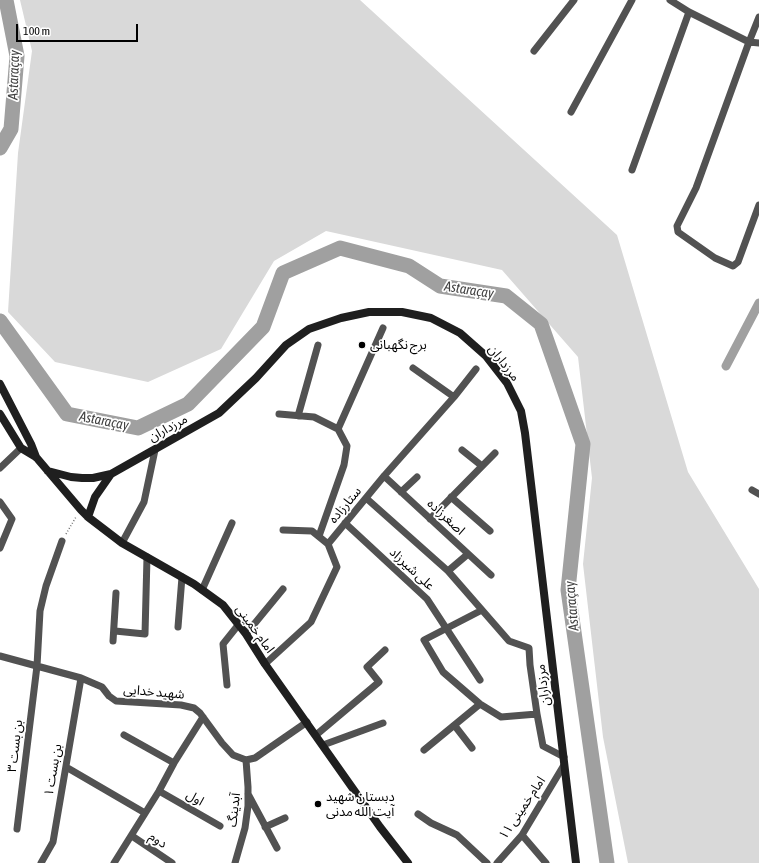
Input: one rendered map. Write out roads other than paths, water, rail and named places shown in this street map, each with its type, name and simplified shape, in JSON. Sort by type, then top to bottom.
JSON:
[{"type":"street","points":[[534,51],[574,0]]},
{"type":"street","points":[[570,112],[632,0]]},
{"type":"street","points":[[670,0],[689,12],[749,42],[759,43]]},
{"type":"street","points":[[632,170],[689,12]]},
{"type":"street","points":[[759,17],[696,188],[677,226],[678,232],[716,258],[733,266],[738,262],[759,205]]},
{"type":"street","name":"مرزداران","points":[[48,471],[71,478],[93,478],[111,474],[219,413],[256,378],[286,345],[309,330],[341,318],[369,312],[402,312],[430,318],[460,333],[486,356],[507,383],[520,411],[525,433],[576,863]]},
{"type":"street","points":[[338,429],[383,328]]},
{"type":"street","points":[[298,416],[318,345]]},
{"type":"street","points":[[413,368],[454,397]]},
{"type":"street","name":"ستارزاده","points":[[328,544],[384,476],[454,397],[476,369]]},
{"type":"street","name":"امام خمینی","points":[[0,384],[31,444],[36,457]]},
{"type":"street","name":"امام خمینی","points":[[0,414],[21,448],[36,457],[88,517],[122,543],[182,577],[223,605],[239,624],[265,664],[380,827],[408,863]]},
{"type":"street","points":[[279,414],[314,417],[338,429],[347,446],[344,465],[319,536]]},
{"type":"street","points":[[0,468],[21,448]]},
{"type":"street","points":[[122,543],[144,502],[155,450]]},
{"type":"street","points":[[462,450],[482,466]]},
{"type":"street","points":[[430,519],[495,453]]},
{"type":"street","name":"مرزداران","points":[[88,517],[96,497],[111,474]]},
{"type":"street","name":"اصغرزاده","points":[[384,476],[491,575]]},
{"type":"street","points":[[401,492],[417,477]]},
{"type":"street","points":[[451,497],[490,531]]},
{"type":"street","points":[[366,498],[448,571],[509,641],[529,648],[537,714],[543,746],[564,761]]},
{"type":"street","points":[[0,502],[12,519],[0,548]]},
{"type":"street","points":[[202,590],[232,523]]},
{"type":"street","name":"علی شیرزاد","points":[[345,523],[427,598],[480,680]]},
{"type":"street","points":[[265,664],[311,622],[337,567],[328,544],[312,531],[282,530]]},
{"type":"street","name":"بن بست ۳","points":[[18,829],[37,666],[40,611],[46,586],[62,541]]},
{"type":"street","points":[[448,571],[468,554]]},
{"type":"street","points":[[115,631],[145,634],[147,557]]},
{"type":"street","points":[[178,627],[182,577]]},
{"type":"street","points":[[246,634],[284,589]]},
{"type":"street","points":[[113,641],[115,631],[116,593]]},
{"type":"street","points":[[482,610],[424,640],[443,672],[480,704],[501,717],[537,714]]},
{"type":"street","points":[[227,685],[223,644],[239,624]]},
{"type":"street","points":[[316,735],[379,682],[367,667],[385,650]]},
{"type":"street","name":"شهید خدایی","points":[[0,656],[81,678],[102,687],[109,696],[116,701],[181,705],[194,708],[200,713],[222,743],[233,755],[246,760]]},
{"type":"street","name":"بن بست ۱","points":[[41,863],[53,842],[81,678]]},
{"type":"street","points":[[424,750],[480,704]]},
{"type":"street","points":[[114,863],[132,836],[174,763],[203,717]]},
{"type":"street","points":[[246,760],[255,758],[307,722]]},
{"type":"street","points":[[323,745],[383,723]]},
{"type":"street","points":[[455,726],[472,748]]},
{"type":"street","points":[[124,735],[174,763]]},
{"type":"street","name":"آبدینگ","points":[[234,863],[245,828],[248,794],[246,760]]},
{"type":"street","name":"امام خمینی ۱۱","points":[[497,863],[522,835],[564,761]]},
{"type":"street","points":[[66,767],[145,813]]},
{"type":"street","name":"اول","points":[[159,791],[220,826]]},
{"type":"street","points":[[248,794],[277,848]]},
{"type":"street","points":[[418,814],[430,824],[457,835],[487,863]]},
{"type":"street","points":[[265,827],[285,818]]},
{"type":"street","points":[[522,835],[546,863]]},
{"type":"street","name":"دوم","points":[[132,836],[172,863]]},
{"type":"waterway","name":"Astaraçay","points":[[0,148],[11,129],[17,56],[6,0]]},
{"type":"waterway","name":"Astaraçay","points":[[0,321],[67,414],[138,428],[188,404],[263,327],[283,273],[340,248],[409,266],[440,286],[506,296],[541,324],[583,444],[568,590],[607,863]]},
{"type":"waterway","points":[[726,366],[759,303]]},
{"type":"place","name":"برج نگهبانی","points":[[362,345]]},
{"type":"place","name":"دبستان شهید آیت الله مدنی","points":[[318,804]]}]
